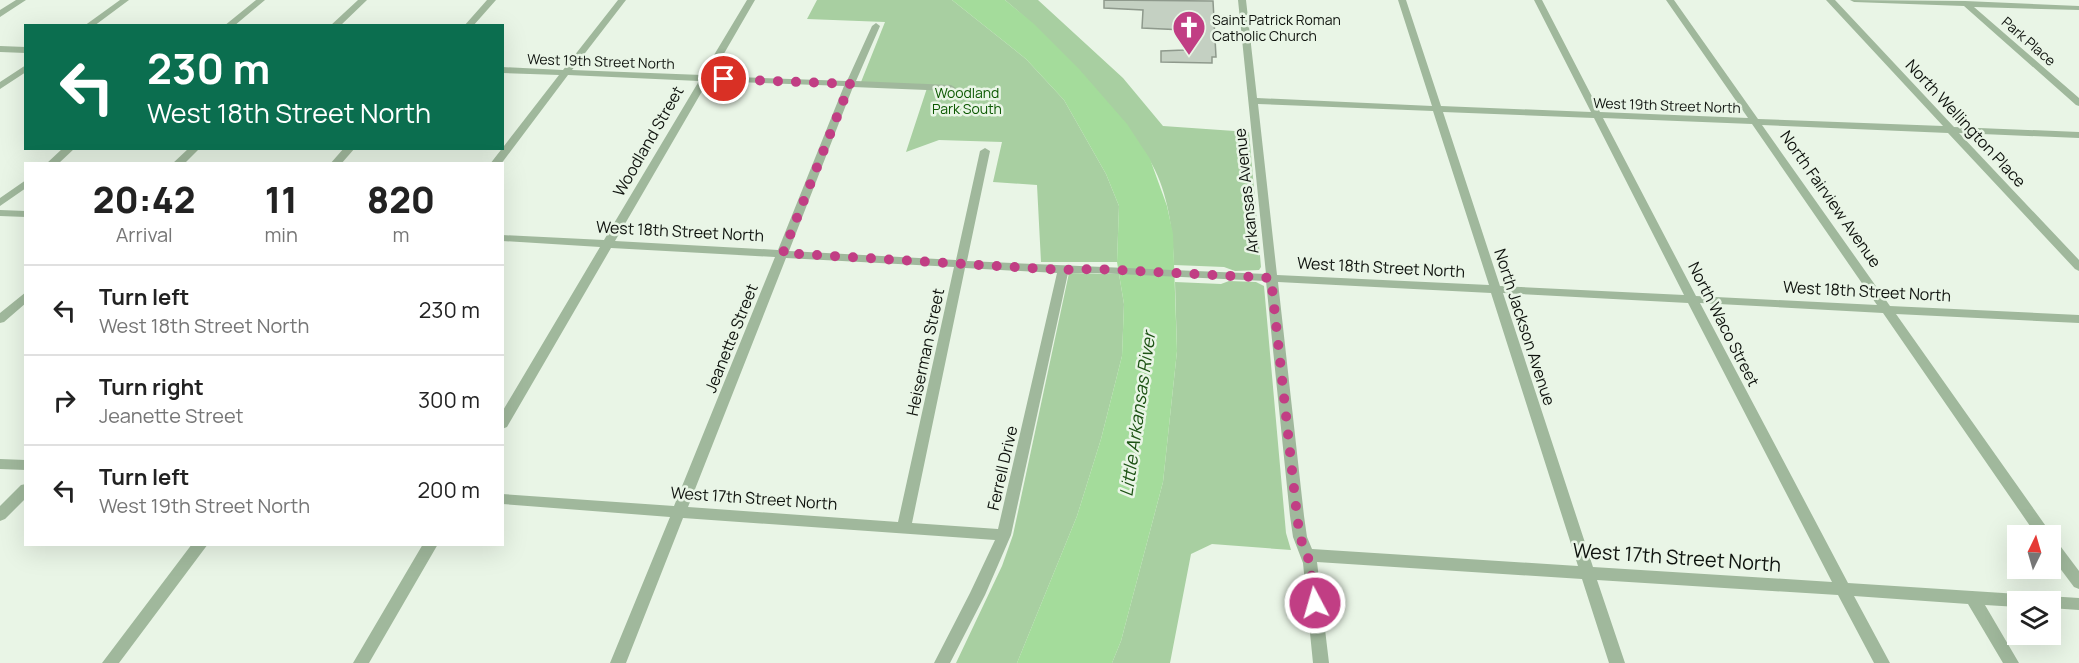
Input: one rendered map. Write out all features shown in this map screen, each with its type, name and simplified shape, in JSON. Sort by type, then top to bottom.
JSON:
[{"type":"street","points":[[0,14],[22,0]]},
{"type":"street","points":[[91,24],[126,0]]},
{"type":"street","points":[[231,24],[261,0]]},
{"type":"street","points":[[336,24],[363,0]]},
{"type":"street","points":[[470,24],[492,0]]},
{"type":"street","points":[[497,162],[622,0]]},
{"type":"street","name":"Woodland Street","points":[[504,421],[752,0]]},
{"type":"street","name":"Arkansas Avenue","points":[[1242,0],[1297,516],[1300,537],[1310,563],[1321,663]]},
{"type":"street","name":"North Jackson Avenue","points":[[1402,0],[1617,663]]},
{"type":"street","name":"North Waco Street","points":[[1538,0],[1691,299],[1882,663]]},
{"type":"street","name":"North Fairview Avenue","points":[[1670,0],[2037,525]]},
{"type":"street","name":"North Wellington Place","points":[[1830,0],[2079,267]]},
{"type":"street","points":[[1854,0],[1964,2],[2079,8]]},
{"type":"street","name":"Park Place","points":[[1964,2],[2079,103]]},
{"type":"street","name":"Jeanette Street","points":[[618,663],[850,84],[876,26]]},
{"type":"street","points":[[0,49],[24,50]]},
{"type":"street","points":[[0,86],[24,69]]},
{"type":"street","name":"West 19th Street North","points":[[504,70],[951,88]]},
{"type":"street","name":"West 19th Street North","points":[[1253,101],[2079,135]]},
{"type":"street","points":[[53,162],[68,150]]},
{"type":"street","points":[[179,162],[193,150]]},
{"type":"street","points":[[337,162],[348,150]]},
{"type":"street","name":"Heiserman Street","points":[[904,526],[985,151]]},
{"type":"street","points":[[0,203],[24,185]]},
{"type":"street","points":[[0,213],[24,214]]},
{"type":"street","name":"West 18th Street North","points":[[504,238],[961,262],[1063,270],[1097,269],[2079,319]]},
{"type":"street","name":"Ferrell Drive","points":[[942,663],[977,595],[1004,535],[1063,270]]},
{"type":"street","points":[[0,319],[24,298]]},
{"type":"street","points":[[0,464],[24,465]]},
{"type":"street","points":[[0,515],[24,491]]},
{"type":"street","name":"West 17th Street North","points":[[504,499],[904,526],[1004,535]]},
{"type":"street","points":[[110,663],[199,546]]},
{"type":"street","points":[[361,663],[430,546]]},
{"type":"street","name":"West 17th Street North","points":[[1307,555],[2007,599]]},
{"type":"street","points":[[2061,558],[2079,583]]},
{"type":"street","points":[[1972,597],[2011,663]]},
{"type":"street","points":[[2061,603],[2079,604]]},
{"type":"green space","name":"Woodland Park South","points":[[817,0],[952,0],[1026,59],[1064,100],[1106,174],[1119,206],[1117,262],[1041,262],[1037,185],[993,182],[1002,142],[939,140],[906,152],[928,85],[861,82],[885,22],[807,19]]},
{"type":"green space","points":[[1005,0],[1038,0],[1123,78],[1163,126],[1249,132],[1261,267],[1259,270],[1235,271],[1224,267],[1174,265],[1171,224],[1165,197],[1146,154],[1065,56]]},
{"type":"green space","points":[[1069,273],[1119,274],[1124,304],[1122,356],[1101,439],[1077,516],[1017,663],[956,663],[1002,566],[1013,535]]},
{"type":"green space","points":[[1229,281],[1256,282],[1264,286],[1286,533],[1291,550],[1212,544],[1191,554],[1170,663],[1112,663],[1121,641],[1163,482],[1177,351],[1175,282],[1221,284]]},
{"type":"water","name":"Little Arkansas River","points":[[952,0],[1005,0],[1034,24],[1079,69],[1127,124],[1150,159],[1167,206],[1173,234],[1177,351],[1163,482],[1121,641],[1112,663],[1017,663],[1077,516],[1101,439],[1122,356],[1124,304],[1117,262],[1119,206],[1106,174],[1064,100],[1026,59]]},
{"type":"building","points":[[1104,0],[1213,1],[1216,57],[1212,57],[1212,63],[1161,62],[1161,51],[1184,50],[1184,30],[1142,28],[1143,10],[1104,8]]},
{"type":"place","name":"Saint Patrick Roman Catholic Church","points":[[1189,56]]},
{"type":"route","points":[[724,79],[850,84],[783,253],[961,262],[1063,270],[1097,269],[1271,278],[1297,516],[1300,537],[1310,563],[1315,603]]}]
